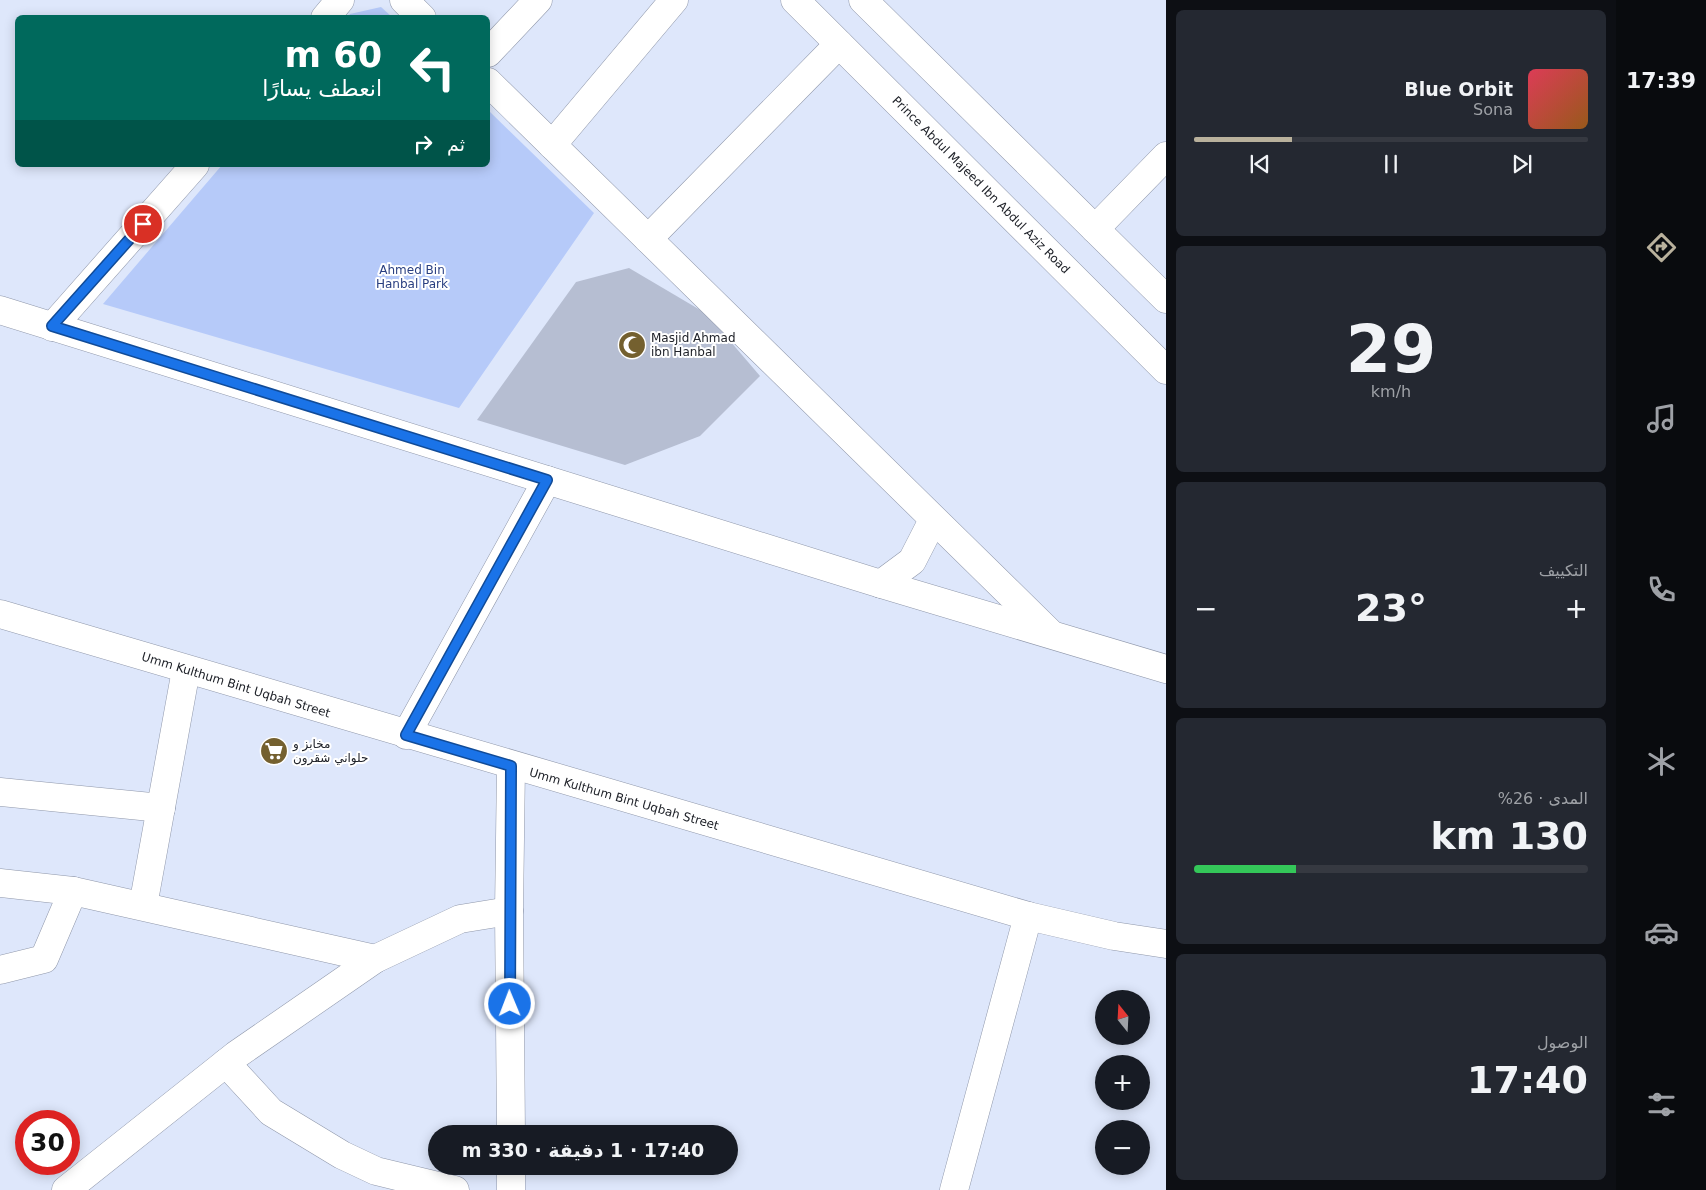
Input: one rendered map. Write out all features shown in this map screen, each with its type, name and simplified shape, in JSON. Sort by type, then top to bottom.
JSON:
[{"type":"street","points":[[328,15],[340,0]]},
{"type":"street","points":[[404,0],[419,15]]},
{"type":"street","points":[[490,51],[538,0]]},
{"type":"street","points":[[552,145],[674,0]]},
{"type":"street","name":"Prince Abdul Majeed Ibn Abdul Aziz Road","points":[[795,0],[1166,370]]},
{"type":"street","points":[[863,0],[1166,299]]},
{"type":"street","points":[[648,239],[839,44]]},
{"type":"street","points":[[490,84],[1052,635]]},
{"type":"street","points":[[1095,229],[1166,156]]},
{"type":"street","points":[[52,326],[193,167]]},
{"type":"street","points":[[0,310],[881,584],[1166,669]]},
{"type":"street","points":[[406,735],[547,480]]},
{"type":"street","points":[[881,584],[912,561],[933,520]]},
{"type":"street","name":"Umm Kulthum Bint Uqbah Street","points":[[0,614],[511,766],[1028,916],[1114,936],[1166,944]]},
{"type":"street","points":[[143,906],[186,670]]},
{"type":"street","points":[[511,766],[509,911],[511,1125]]},
{"type":"street","points":[[0,792],[161,808]]},
{"type":"street","points":[[0,883],[73,891],[375,959]]},
{"type":"street","points":[[0,970],[44,959],[73,891]]},
{"type":"street","points":[[66,1190],[226,1063],[375,959],[460,918],[509,911]]},
{"type":"street","points":[[954,1190],[1028,916]]},
{"type":"street","points":[[226,1063],[271,1112],[342,1155],[376,1171],[455,1190]]},
{"type":"street","points":[[511,1175],[511,1190]]},
{"type":"green space","points":[[381,7],[390,15],[349,15]]},
{"type":"green space","name":"Ahmed Bin Hanbal Park","points":[[490,112],[594,213],[459,408],[103,304],[220,167],[490,167]]},
{"type":"building","name":"Masjid Ahmad ibn Hanbal","points":[[629,268],[707,314],[760,376],[700,436],[625,465],[477,420],[576,282]]},
{"type":"place","name":"Masjid Ahmad ibn Hanbal","points":[[632,345]]},
{"type":"place","name":"مخابز و حلواني شقرون","points":[[274,751]]},
{"type":"route","points":[[143,224],[52,326],[547,480],[406,735],[511,766],[510,1004]]}]
